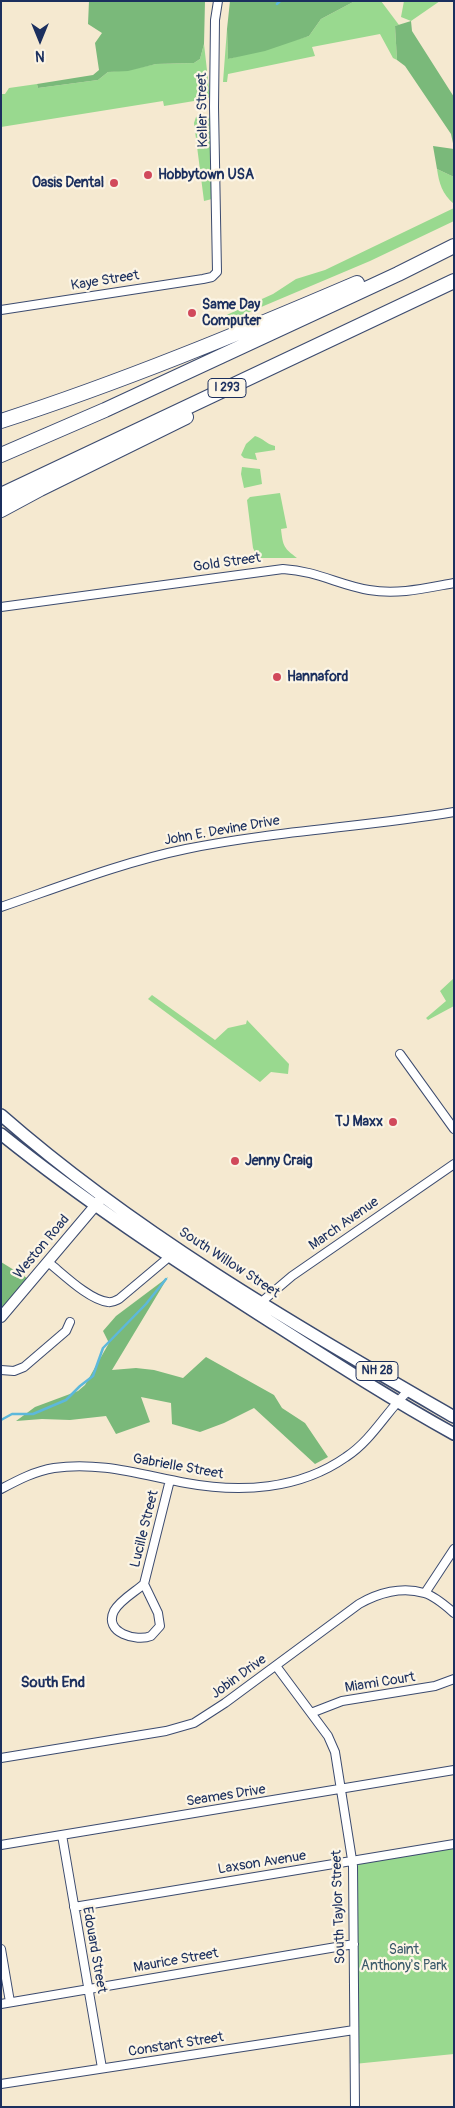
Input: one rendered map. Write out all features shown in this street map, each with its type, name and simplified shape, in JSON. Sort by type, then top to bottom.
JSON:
[{"type":"highway","points":[[1,421],[89,392],[302,306],[429,250],[454,242]]},
{"type":"highway","name":"I 293","points":[[1,455],[105,410],[398,274],[454,246]]},
{"type":"highway","name":"I 293","points":[[1,496],[454,280]]},
{"type":"highway","points":[[1,510],[270,376],[344,333]]},
{"type":"main road","name":"South Willow Street","points":[[1,1116],[55,1160],[256,1306],[396,1402],[454,1434]]},
{"type":"main road","name":"South Willow Street","points":[[1,1134],[96,1205],[169,1256],[454,1417]]},
{"type":"street","name":"Keller Street","points":[[212,277],[217,272],[218,264],[214,107],[215,20],[218,1]]},
{"type":"street","name":"Kaye Street","points":[[1,310],[212,277]]},
{"type":"street","name":"Gold Street","points":[[1,607],[283,569],[316,574],[377,591],[403,591],[454,583]]},
{"type":"street","name":"John E. Devine Drive","points":[[1,907],[118,867],[184,849],[245,838],[454,812]]},
{"type":"street","points":[[400,1054],[454,1129]]},
{"type":"street","name":"March Avenue","points":[[256,1306],[292,1276],[454,1164]]},
{"type":"street","name":"Weston Road","points":[[1,1317],[104,1196]]},
{"type":"street","points":[[48,1262],[84,1290],[100,1300],[110,1303],[119,1299],[169,1256]]},
{"type":"street","points":[[1,1370],[14,1372],[24,1367],[66,1331],[70,1322]]},
{"type":"street","name":"Gabrielle Street","points":[[1,1489],[37,1472],[64,1467],[119,1469],[214,1488],[248,1489],[282,1484],[307,1477],[331,1467],[359,1448],[408,1390]]},
{"type":"street","name":"Lucille Street","points":[[144,1584],[158,1613],[160,1626],[151,1636],[142,1639],[130,1637],[116,1628],[113,1615],[123,1601],[144,1584],[170,1480]]},
{"type":"street","points":[[454,1549],[425,1593],[454,1613]]},
{"type":"street","name":"Jobin Drive","points":[[1,1758],[160,1732],[185,1726],[206,1716],[368,1599],[394,1592],[425,1593]]},
{"type":"street","name":"South Taylor Street","points":[[276,1666],[332,1744],[341,1790],[353,1861],[354,2107]]},
{"type":"street","name":"Miami Court","points":[[311,1713],[342,1701],[435,1686],[454,1679]]},
{"type":"street","name":"Seames Drive","points":[[1,1845],[454,1770]]},
{"type":"street","name":"Edouard Street","points":[[62,1835],[102,2068]]},
{"type":"street","name":"Laxson Avenue","points":[[74,1907],[454,1844]]},
{"type":"street","name":"Maurice Street","points":[[5,2003],[354,1944]]},
{"type":"street","points":[[1,1949],[5,2003]]},
{"type":"street","name":"Constant Street","points":[[1,2084],[354,2030]]},
{"type":"green space","points":[[89,1],[205,1],[204,44],[200,59],[194,63],[156,64],[128,71],[108,72],[98,80],[38,88],[37,84],[93,75],[99,70],[95,43],[102,33],[88,24]]},
{"type":"green space","points":[[230,1],[355,1],[321,19],[309,36],[265,51],[228,59],[227,29]]},
{"type":"green space","points":[[355,1],[381,1],[399,25],[395,26],[397,60],[393,58],[380,34],[312,47],[315,56],[228,74],[227,82],[223,82],[227,29],[228,59],[309,36],[321,19]]},
{"type":"green space","points":[[404,1],[440,1],[411,21],[401,17]]},
{"type":"green space","points":[[411,21],[412,31],[454,97],[454,148],[451,134],[405,66],[397,60],[395,26]]},
{"type":"green space","points":[[204,44],[210,97],[206,99],[164,106],[163,101],[1,127],[1,94],[5,94],[9,88],[37,84],[38,88],[98,80],[108,72],[156,64],[194,63],[200,59]]},
{"type":"green space","points":[[206,115],[210,118],[212,199],[204,201],[194,123],[196,117]]},
{"type":"green space","points":[[433,146],[454,149],[454,177],[437,169]]},
{"type":"green space","points":[[437,169],[454,177],[454,204],[442,188]]},
{"type":"green space","points":[[454,208],[454,221],[370,261],[221,324],[211,324],[211,322],[273,294],[296,279],[325,270]]},
{"type":"green space","points":[[255,436],[275,446],[275,450],[255,453],[257,460],[244,458],[241,455],[246,444]]},
{"type":"green space","points":[[242,467],[260,469],[262,484],[244,488],[241,474]]},
{"type":"green space","points":[[280,493],[287,528],[281,529],[283,540],[287,549],[297,558],[261,558],[253,548],[247,500],[250,497]]},
{"type":"green space","points":[[454,978],[454,1006],[428,1020],[426,1018],[446,1001],[440,991]]},
{"type":"green space","points":[[152,995],[215,1040],[228,1028],[246,1024],[247,1020],[289,1064],[288,1074],[271,1072],[260,1082],[148,999]]},
{"type":"green space","points":[[1,1262],[27,1278],[1,1310]]},
{"type":"green space","points":[[168,1277],[112,1370],[136,1368],[154,1370],[183,1378],[206,1357],[274,1395],[282,1408],[305,1423],[328,1457],[315,1464],[254,1408],[224,1423],[200,1432],[172,1424],[171,1403],[141,1397],[150,1422],[116,1434],[106,1416],[70,1420],[42,1419],[16,1421],[35,1407],[78,1391],[85,1385],[109,1343],[103,1331],[116,1316]]},
{"type":"green space","name":"Saint Anthony's Park","points":[[454,1844],[454,2054],[354,2064],[353,1861]]},
{"type":"waterway","points":[[277,4],[280,1]]},
{"type":"waterway","points":[[1,1420],[12,1414],[33,1414],[66,1400],[93,1376],[103,1348],[146,1304],[166,1279]]},
{"type":"place","name":"Hobbytown USA","points":[[148,175]]},
{"type":"place","name":"Oasis Dental","points":[[114,183]]},
{"type":"place","name":"Same Day Computer","points":[[192,313]]},
{"type":"place","name":"Hannaford","points":[[277,677]]},
{"type":"place","name":"TJ Maxx","points":[[393,1122]]},
{"type":"place","name":"Jenny Craig","points":[[235,1161]]},
{"type":"district","name":"South End","points":[[53,1683]]}]
